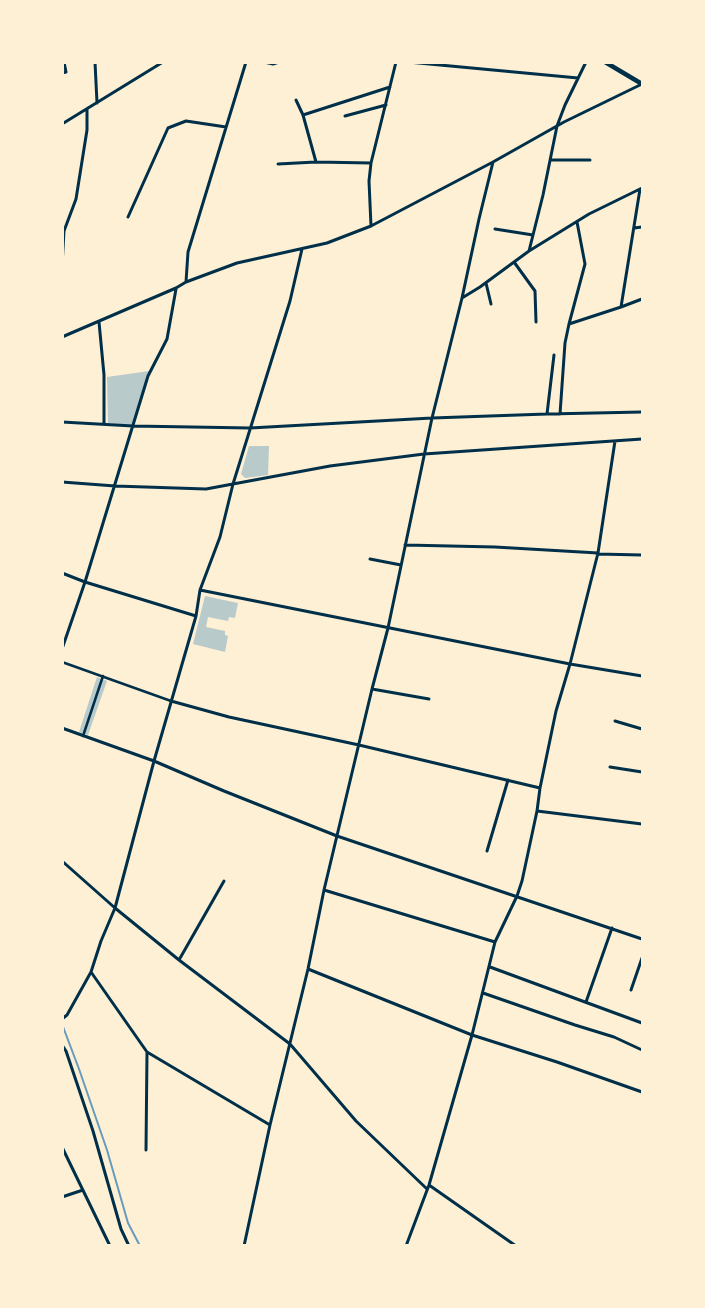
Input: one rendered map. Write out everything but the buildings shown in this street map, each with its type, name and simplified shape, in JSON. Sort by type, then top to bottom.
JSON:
[{"type":"street","points":[[64,62],[64,73]]},
{"type":"street","points":[[95,62],[97,103]]},
{"type":"street","points":[[62,124],[163,62]]},
{"type":"street","points":[[186,282],[188,252],[246,62]]},
{"type":"street","points":[[264,62],[273,64],[279,62]]},
{"type":"street","points":[[371,226],[369,181],[371,163],[396,62]]},
{"type":"street","points":[[408,62],[456,64],[578,78]]},
{"type":"street","points":[[529,251],[557,126],[586,62]]},
{"type":"street","points":[[605,62],[642,84]]},
{"type":"street","points":[[62,337],[186,282],[236,263],[328,243],[371,226],[557,126],[642,84]]},
{"type":"street","points":[[303,115],[390,87]]},
{"type":"street","points":[[296,100],[303,115],[316,162]]},
{"type":"street","points":[[345,116],[386,106]]},
{"type":"street","points":[[62,266],[64,231],[76,199],[87,130],[87,109]]},
{"type":"street","points":[[128,217],[168,128],[186,121],[226,127]]},
{"type":"street","points":[[550,160],[590,160]]},
{"type":"street","points":[[278,164],[316,162],[371,163]]},
{"type":"street","points":[[244,1246],[270,1125],[308,969],[324,890],[388,628],[432,418],[493,162]]},
{"type":"street","points":[[462,298],[529,251],[589,214],[641,188]]},
{"type":"street","points":[[621,307],[641,188]]},
{"type":"street","points":[[560,414],[565,343],[586,264],[577,222]]},
{"type":"street","points":[[634,228],[642,227]]},
{"type":"street","points":[[496,229],[533,235]]},
{"type":"street","points":[[62,1018],[67,1015],[91,972],[115,908],[154,761],[196,616],[200,590],[220,537],[233,484],[290,301],[302,249]]},
{"type":"street","points":[[514,262],[535,291],[536,322]]},
{"type":"street","points":[[486,282],[491,304]]},
{"type":"street","points":[[62,649],[85,582],[148,376],[166,339],[176,288]]},
{"type":"street","points":[[569,324],[642,299]]},
{"type":"street","points":[[99,322],[104,375],[104,424]]},
{"type":"street","points":[[547,414],[554,356]]},
{"type":"street","points":[[62,422],[133,426],[250,428],[432,418],[642,412]]},
{"type":"street","points":[[62,482],[206,489],[330,466],[424,454],[642,439]]},
{"type":"street","points":[[406,1246],[428,1187],[472,1035],[495,942],[522,881],[556,711],[598,553],[615,442]]},
{"type":"street","points":[[405,545],[495,547],[642,555]]},
{"type":"street","points":[[370,559],[401,565]]},
{"type":"street","points":[[62,573],[85,582],[196,616]]},
{"type":"street","points":[[200,590],[570,664],[642,676]]},
{"type":"street","points":[[62,662],[171,701],[229,717],[359,744],[540,788]]},
{"type":"street","points":[[83,736],[103,676]]},
{"type":"street","points":[[372,689],[429,699]]},
{"type":"street","points":[[616,721],[642,729]]},
{"type":"street","points":[[62,728],[154,761],[337,836],[642,939]]},
{"type":"street","points":[[610,767],[642,772]]},
{"type":"street","points":[[488,851],[508,780]]},
{"type":"street","points":[[537,812],[642,824],[642,819]]},
{"type":"street","points":[[62,862],[179,960],[290,1044],[356,1121],[428,1187],[516,1246]]},
{"type":"street","points":[[179,960],[224,881]]},
{"type":"street","points":[[324,890],[495,942]]},
{"type":"street","points":[[586,1002],[612,928]]},
{"type":"street","points":[[631,990],[642,958]]},
{"type":"street","points":[[490,967],[642,1023]]},
{"type":"street","points":[[308,969],[472,1035],[642,1092]]},
{"type":"street","points":[[91,972],[147,1052],[270,1125]]},
{"type":"street","points":[[483,993],[614,1037],[642,1050]]},
{"type":"street","points":[[62,1045],[66,1051],[93,1130],[121,1229],[129,1246]]},
{"type":"street","points":[[146,1150],[147,1052]]},
{"type":"street","points":[[62,1147],[110,1246]]},
{"type":"street","points":[[62,1197],[83,1190]]},
{"type":"shaded area","points":[[149,371],[132,426],[108,423],[107,377]]},
{"type":"shaded area","points":[[249,446],[269,446],[268,475],[245,478],[241,474]]},
{"type":"shaded area","points":[[205,596],[238,603],[235,618],[229,617],[228,621],[208,617],[206,627],[225,631],[225,635],[228,636],[225,652],[193,644]]},
{"type":"shaded area","points":[[97,677],[107,681],[88,735],[79,732]]},
{"type":"waterway","points":[[62,1024],[107,1150],[128,1223],[140,1246]]}]
